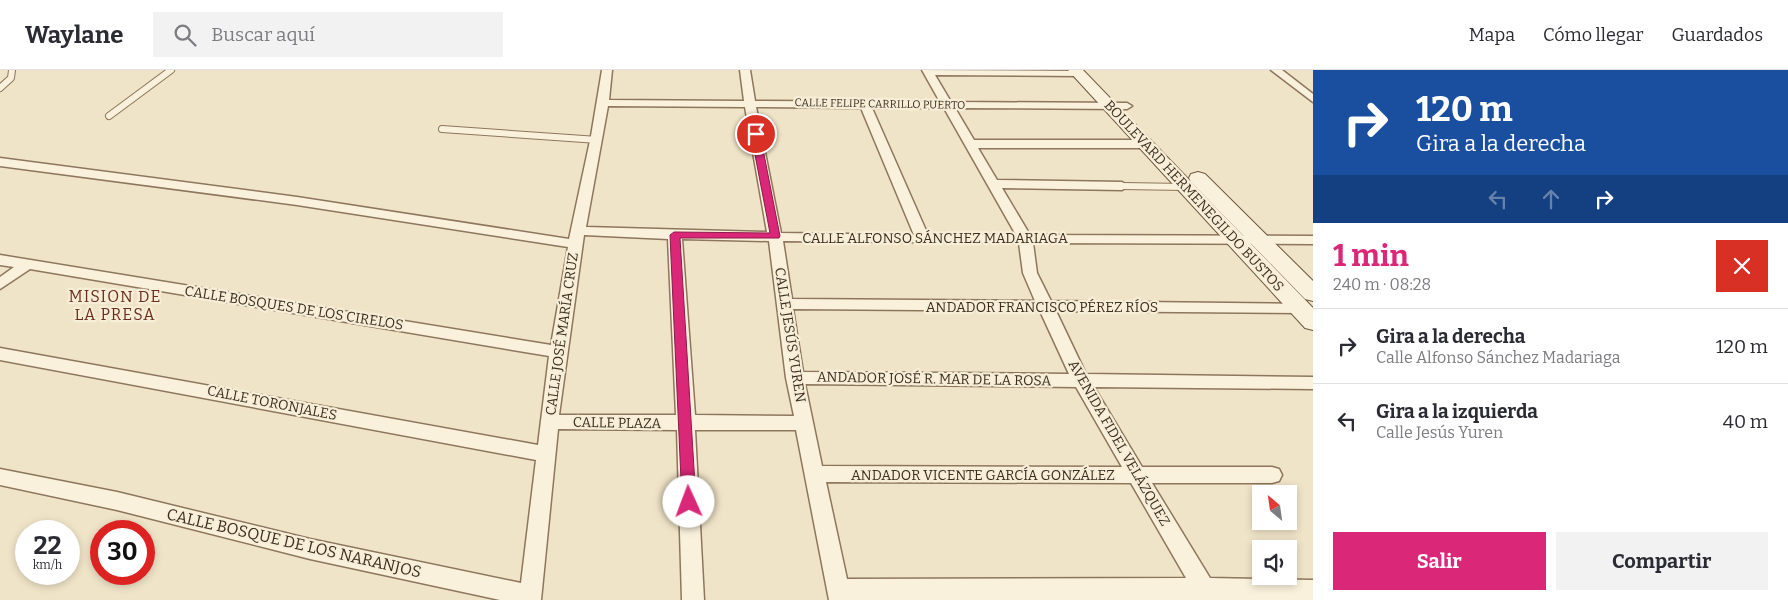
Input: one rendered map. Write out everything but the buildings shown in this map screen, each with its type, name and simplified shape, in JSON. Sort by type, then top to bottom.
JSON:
[{"type":"street","name":"CALLE JOSÉ MARÍA CRUZ","points":[[530,598],[544,454],[559,352],[577,237],[598,140],[608,70]]},
{"type":"street","name":"CALLE JESÚS YUREN","points":[[745,70],[775,236],[795,378],[839,595]]},
{"type":"street","points":[[1276,70],[1313,98]]},
{"type":"street","points":[[927,71],[1081,71]]},
{"type":"street","name":"AVENIDA FIDEL VELÁZQUEZ","points":[[927,71],[995,184],[1025,239],[1030,273],[1048,307],[1081,381],[1208,594]]},
{"type":"street","name":"BOULEVARD HERMENEGILDO BUSTOS","points":[[1081,71],[1260,240],[1313,294]]},
{"type":"street","name":"CALLE FELIPE CARRILLO PUERTO","points":[[604,103],[1119,106]]},
{"type":"street","points":[[865,104],[922,238]]},
{"type":"street","name":"BOULEVARD HERMENEGILDO BUSTOS","points":[[1119,106],[1147,144],[1186,188],[1306,315]]},
{"type":"street","points":[[971,144],[1147,144]]},
{"type":"street","name":"CALLE ALFONSO SÁNCHEZ MADARIAGA","points":[[0,162],[577,237],[674,235],[1313,240]]},
{"type":"street","points":[[995,184],[1122,186]]},
{"type":"street","points":[[674,235],[686,424],[692,600]]},
{"type":"street","name":"CALLE BOSQUES DE LOS CIRELOS","points":[[0,260],[559,352]]},
{"type":"street","points":[[0,284],[26,265]]},
{"type":"street","name":"ANDADOR FRANCISCO PÉREZ RÍOS","points":[[784,304],[1217,307],[1306,315]]},
{"type":"street","name":"CALLE TORONJALES","points":[[0,354],[544,454]]},
{"type":"street","name":"ANDADOR JOSÉ R. MAR DE LA ROSA","points":[[795,378],[1313,383]]},
{"type":"street","name":"CALLE PLAZA","points":[[549,422],[804,423]]},
{"type":"street","name":"ANDADOR VICENTE GARCÍA GONZÁLEZ","points":[[814,474],[1272,475]]},
{"type":"street","name":"CALLE BOSQUE DE LOS NARANJOS","points":[[0,477],[117,501],[310,549],[530,598]]},
{"type":"street","points":[[839,595],[1208,594],[1313,591]]},
{"type":"lane","points":[[0,88],[11,78],[12,70]]},
{"type":"lane","points":[[109,116],[171,70]]},
{"type":"lane","points":[[442,129],[598,140]]},
{"type":"lane","points":[[1122,186],[1186,188]]},
{"type":"district","name":"MISION DE LA PRESA","points":[[115,305]]},
{"type":"route","points":[[689,502],[674,235],[775,236],[760,165],[756,134]]}]
